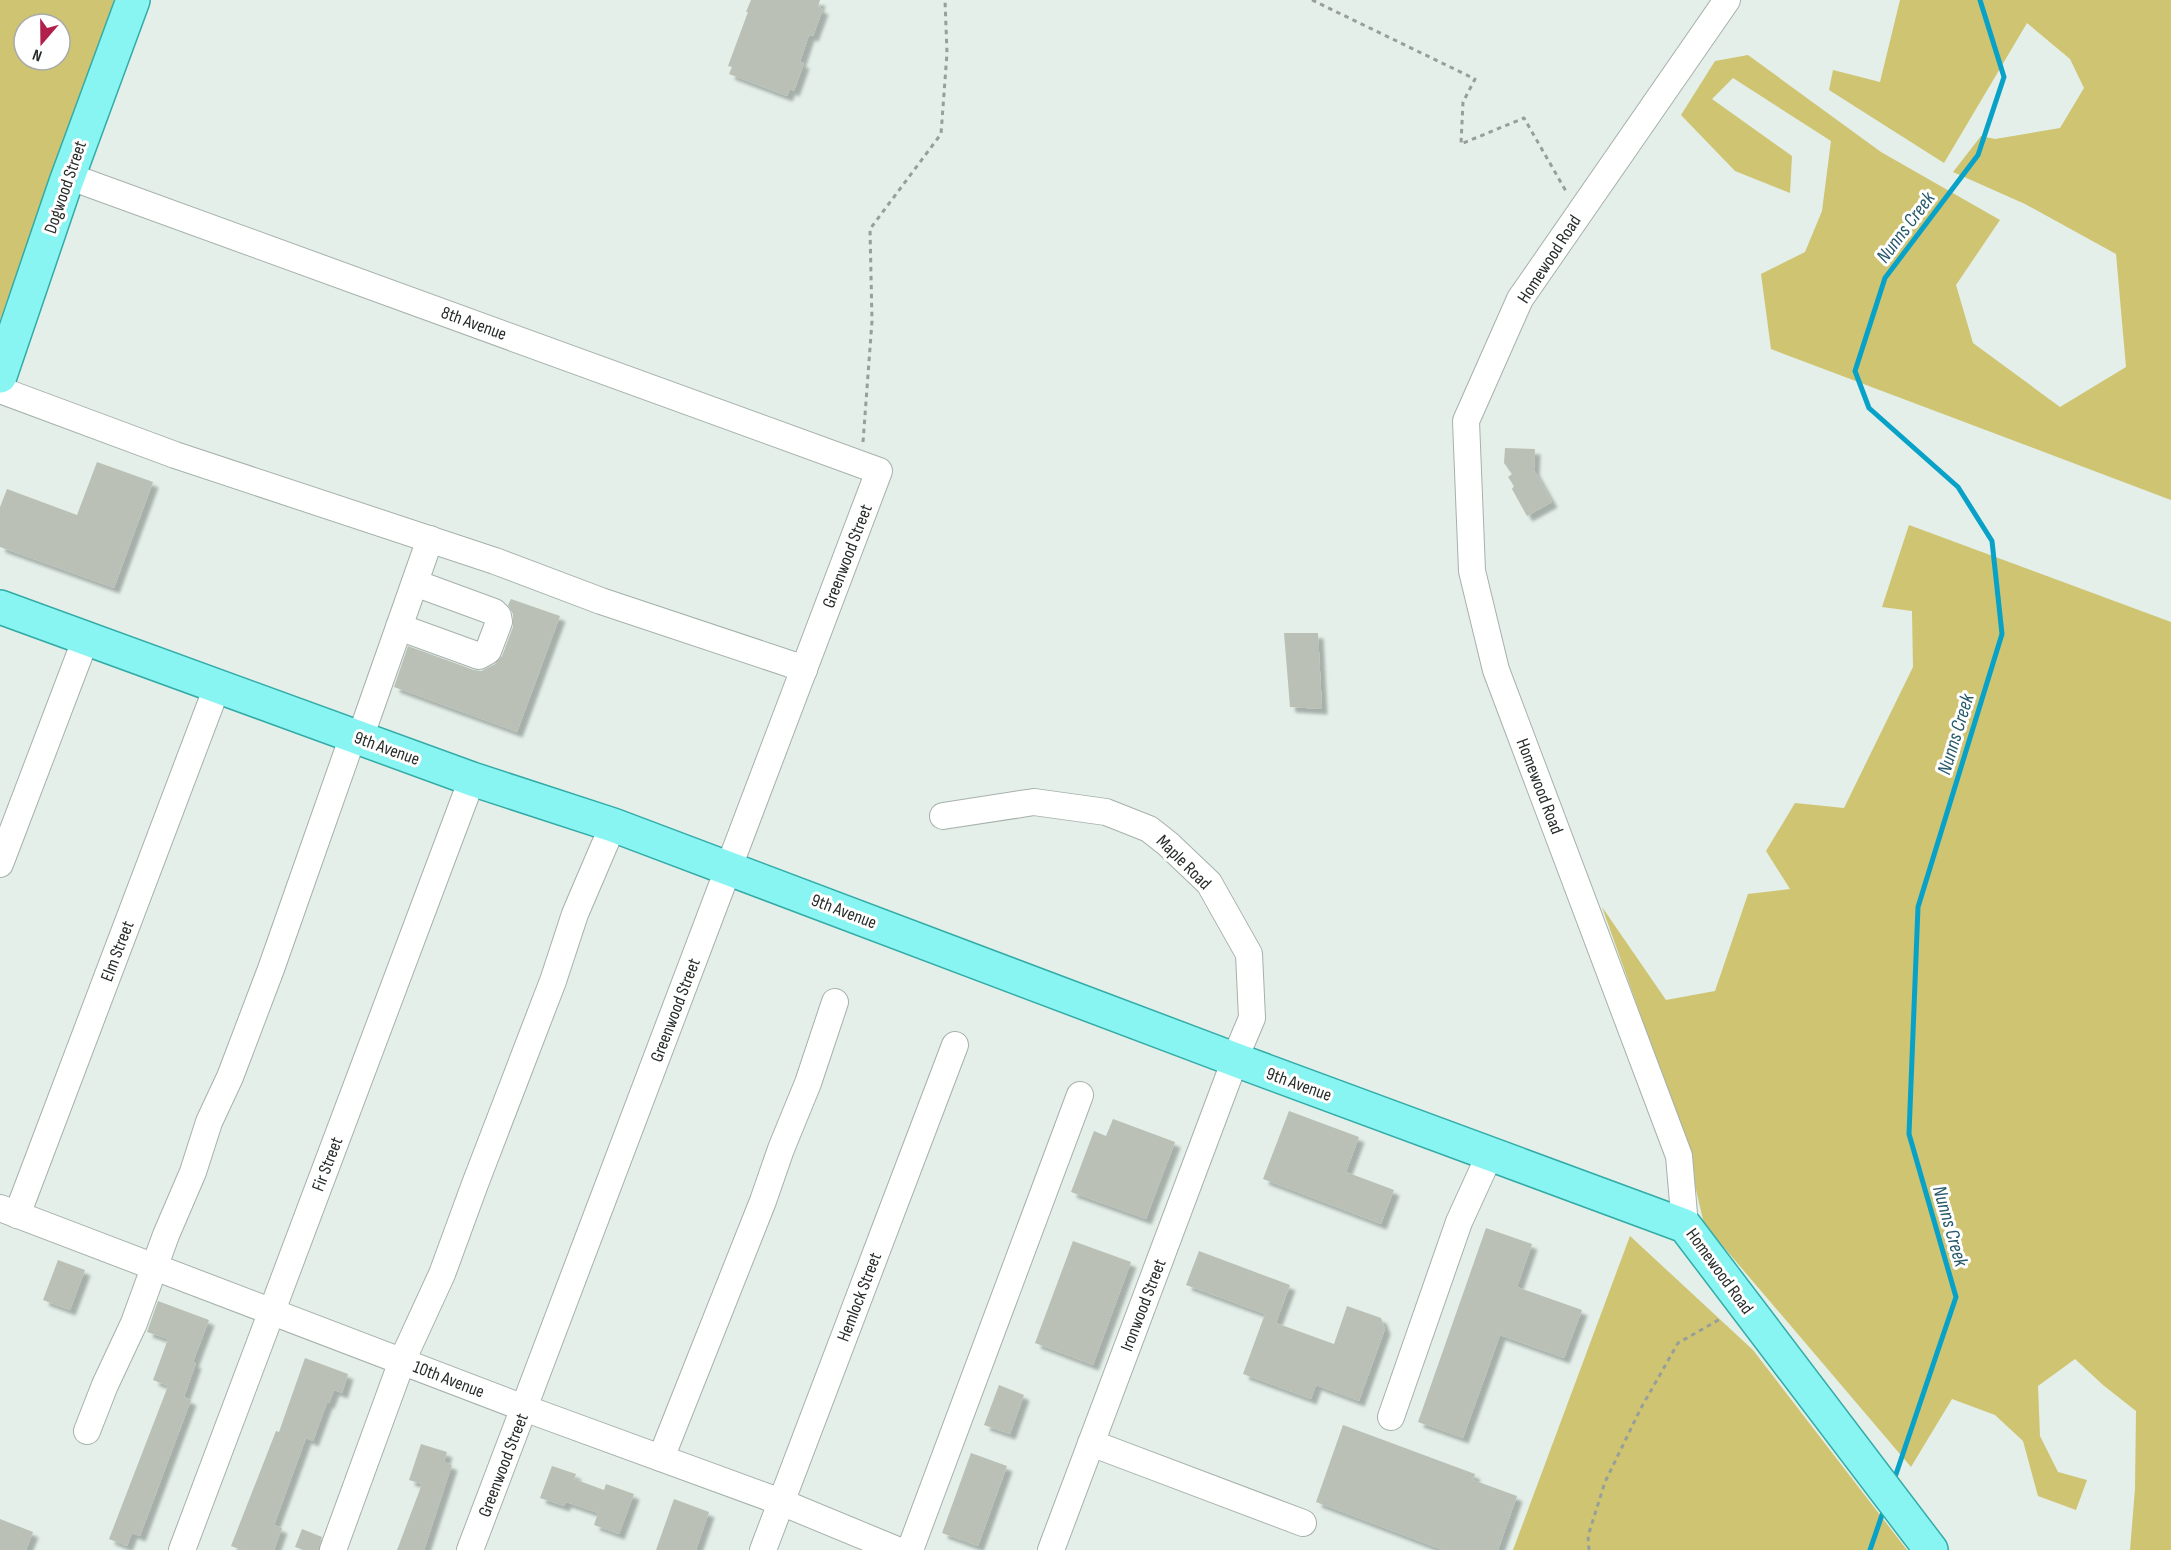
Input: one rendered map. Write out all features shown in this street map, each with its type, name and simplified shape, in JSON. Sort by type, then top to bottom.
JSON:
[{"type":"main road","name":"Dogwood Street","points":[[0,376],[68,176],[133,0]]},
{"type":"main road","name":"9th Avenue","points":[[0,607],[472,779],[613,825],[1236,1060],[1685,1226]]},
{"type":"main road","name":"Homewood Road","points":[[1685,1226],[1931,1550]]},
{"type":"street","name":"Homewood Road","points":[[1685,1226],[1679,1156],[1496,670],[1472,571],[1466,421],[1520,299],[1727,0]]},
{"type":"street","name":"8th Avenue","points":[[68,176],[870,467]]},
{"type":"street","points":[[0,390],[175,455],[495,561],[601,602],[804,670]]},
{"type":"street","name":"Greenwood Street","points":[[470,1550],[804,670],[870,467]]},
{"type":"street","points":[[87,1431],[105,1385],[134,1323],[166,1235],[193,1172],[209,1122],[230,1077],[430,539]]},
{"type":"street","points":[[399,627],[479,656],[488,651],[499,622],[494,612],[414,583]]},
{"type":"street","points":[[0,864],[86,638]]},
{"type":"street","name":"Elm Street","points":[[9,1211],[217,687]]},
{"type":"street","name":"Fir Street","points":[[182,1550],[472,779]]},
{"type":"street","name":"Maple Road","points":[[943,816],[1034,802],[1059,805],[1106,812],[1149,829],[1168,844],[1209,883],[1249,954],[1252,1018],[1236,1060]]},
{"type":"street","points":[[333,1550],[402,1361],[442,1274],[553,981],[575,914],[613,825]]},
{"type":"street","points":[[661,1458],[764,1201],[835,1002]]},
{"type":"street","name":"Hemlock Street","points":[[764,1550],[955,1045]]},
{"type":"street","name":"Ironwood Street","points":[[1051,1550],[1236,1060]]},
{"type":"street","points":[[910,1550],[1080,1095]]},
{"type":"street","points":[[1391,1417],[1459,1222],[1490,1154]]},
{"type":"street","name":"10th Avenue","points":[[9,1211],[524,1408],[781,1502],[897,1550]]},
{"type":"street","points":[[1091,1443],[1303,1523]]},
{"type":"path","points":[[870,467],[872,321],[870,229],[941,134],[947,52],[945,0]]},
{"type":"path","points":[[1312,0],[1475,79],[1463,102],[1461,144],[1524,118],[1578,215]]},
{"type":"path","points":[[1589,1550],[1588,1536],[1605,1482],[1641,1408],[1678,1343],[1722,1318]]},
{"type":"shaded area","points":[[0,0],[114,0],[0,320]]},
{"type":"shaded area","points":[[1900,0],[2171,0],[2171,500],[1771,349],[1761,274],[1805,252],[1822,211],[1831,141],[1733,78],[1712,99],[1792,156],[1790,193],[1735,171],[1681,115],[1715,61],[1748,55],[1881,152],[2000,220],[1956,285],[1973,343],[2060,407],[2126,367],[2116,254],[2025,204],[1953,172],[1981,136],[1995,139],[2060,128],[2084,88],[2070,59],[2027,23],[1944,163],[1829,90],[1833,70],[1880,82]]},
{"type":"shaded area","points":[[1909,525],[2171,622],[2171,1550],[2130,1550],[2135,1489],[2136,1411],[2075,1359],[2038,1386],[2040,1436],[2058,1472],[2087,1480],[2076,1510],[2038,1496],[2023,1441],[1995,1415],[1952,1399],[1911,1467],[1704,1224],[1683,1134],[1602,907],[1666,1000],[1715,991],[1748,894],[1790,889],[1766,851],[1795,803],[1844,808],[1913,667],[1912,611],[1882,607]]},
{"type":"shaded area","points":[[1630,1236],[1753,1350],[1907,1550],[1513,1550]]},
{"type":"building","points":[[751,0],[820,0],[818,7],[823,9],[813,36],[809,35],[800,62],[804,63],[794,91],[790,89],[787,96],[729,74],[732,67],[728,66]]},
{"type":"building","points":[[1505,448],[1535,449],[1534,470],[1552,502],[1527,516],[1508,477],[1512,474],[1504,463]]},
{"type":"building","points":[[97,462],[153,482],[114,588],[0,547],[0,507],[7,489],[77,515]]},
{"type":"building","points":[[511,599],[560,616],[517,732],[394,687],[408,646],[474,670],[481,671],[495,664],[502,656],[513,627],[513,614],[508,605]]},
{"type":"building","points":[[1284,633],[1318,633],[1322,709],[1290,707]]},
{"type":"building","points":[[1289,1111],[1359,1137],[1346,1172],[1394,1190],[1381,1224],[1263,1179]]},
{"type":"building","points":[[1113,1119],[1175,1142],[1146,1219],[1071,1192],[1094,1131],[1106,1136]]},
{"type":"building","points":[[1486,1228],[1532,1244],[1517,1287],[1582,1310],[1564,1358],[1500,1335],[1463,1438],[1418,1422]]},
{"type":"building","points":[[1073,1241],[1131,1262],[1093,1365],[1035,1343]]},
{"type":"building","points":[[1199,1251],[1290,1285],[1276,1323],[1334,1344],[1347,1306],[1381,1318],[1385,1329],[1359,1401],[1316,1385],[1311,1399],[1243,1374],[1265,1314],[1186,1285]]},
{"type":"building","points":[[58,1260],[85,1270],[70,1310],[43,1300]]},
{"type":"building","points":[[158,1301],[209,1320],[193,1362],[196,1363],[184,1397],[191,1400],[140,1536],[132,1533],[127,1546],[109,1539],[168,1386],[153,1380],[168,1339],[147,1332]]},
{"type":"building","points":[[305,1358],[348,1374],[342,1393],[334,1390],[313,1441],[306,1438],[274,1525],[282,1528],[274,1550],[242,1550],[231,1546],[276,1431],[279,1432]]},
{"type":"building","points":[[999,1385],[1024,1395],[1010,1434],[984,1425]]},
{"type":"building","points":[[1343,1425],[1475,1474],[1473,1480],[1517,1496],[1498,1550],[1443,1550],[1316,1502]]},
{"type":"building","points":[[421,1444],[447,1452],[444,1462],[452,1465],[424,1550],[397,1550],[422,1484],[409,1480]]},
{"type":"building","points":[[971,1453],[1007,1466],[978,1546],[942,1533]]},
{"type":"building","points":[[552,1466],[576,1474],[574,1479],[604,1490],[606,1484],[634,1494],[619,1534],[594,1525],[598,1513],[566,1502],[564,1506],[540,1498]]},
{"type":"building","points":[[674,1499],[709,1512],[696,1550],[656,1550]]},
{"type":"building","points":[[0,1519],[33,1532],[26,1550],[0,1550]]},
{"type":"building","points":[[302,1529],[322,1537],[318,1550],[304,1550],[295,1547]]},
{"type":"waterway","name":"Nunns Creek","points":[[1893,1483],[1956,1297],[1909,1134],[1918,907],[2002,634],[1992,541],[1958,487],[1869,408],[1855,371],[1885,278],[1978,155],[2004,77],[1980,0]]},
{"type":"waterway","name":"Nunns Creek","points":[[1870,1550],[1884,1509]]}]
